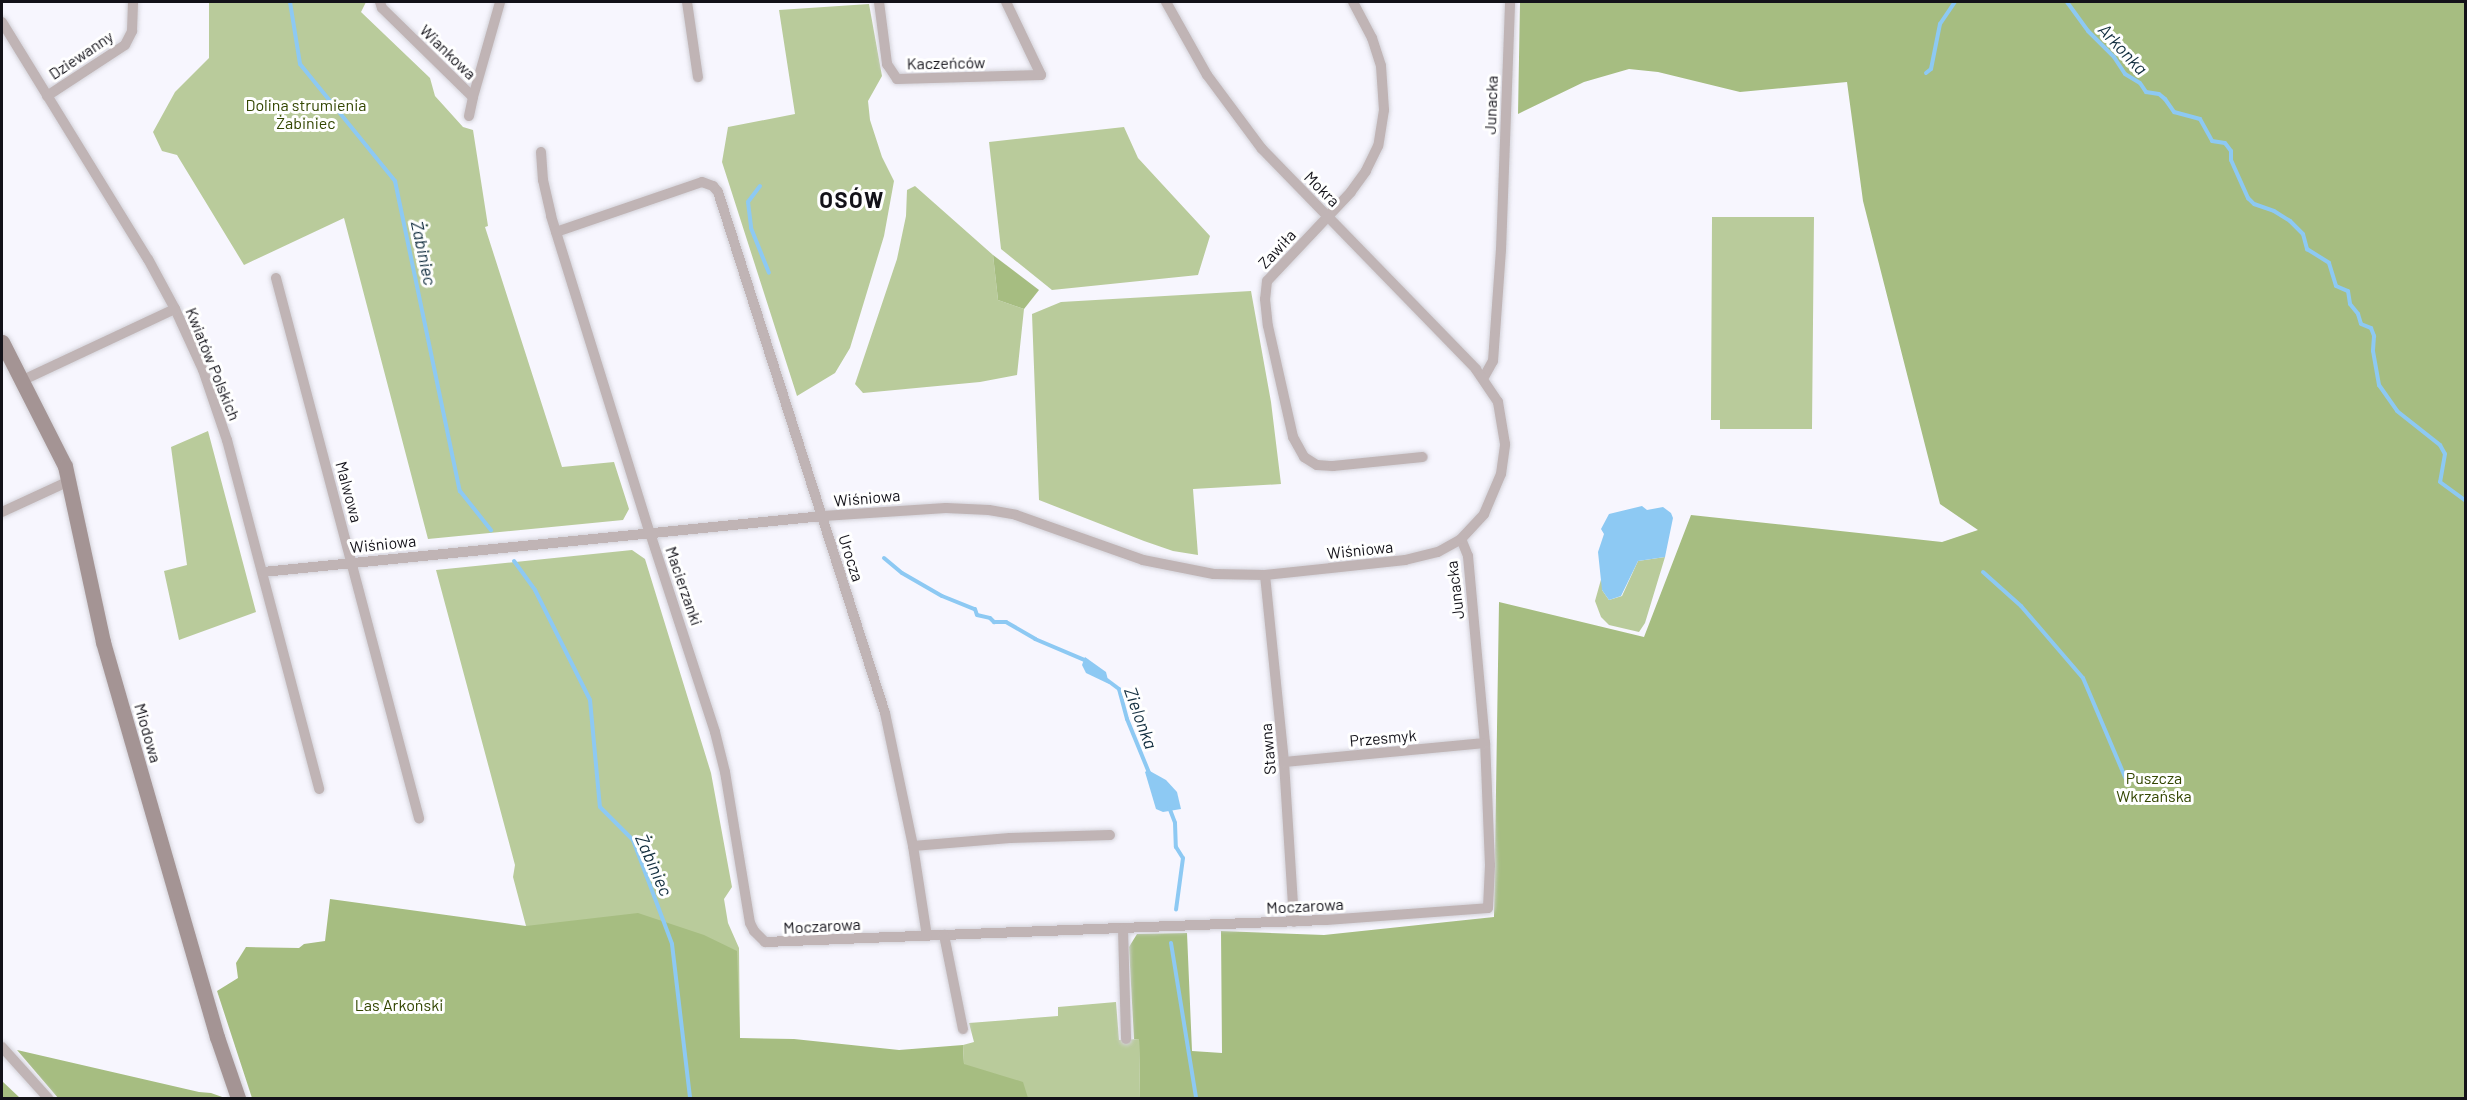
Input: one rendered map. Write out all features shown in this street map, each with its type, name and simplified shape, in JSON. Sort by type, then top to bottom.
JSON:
[{"type":"street","name":"Dziewanny","points":[[47,96],[125,45],[132,31],[133,2]]},
{"type":"street","name":"Wiankowa","points":[[380,2],[382,8],[473,97]]},
{"type":"street","name":"Wiankowa","points":[[469,116],[500,2]]},
{"type":"street","points":[[687,2],[698,77]]},
{"type":"street","name":"Kaczeńców","points":[[884,2],[879,2],[887,63],[894,77],[907,80],[1041,75],[1006,2]]},
{"type":"street","name":"Mokra","points":[[1166,2],[1197,58],[1241,123],[1272,160],[1484,377]]},
{"type":"street","name":"Zawiła","points":[[1353,2],[1372,38],[1381,66],[1383,123],[1378,146],[1366,171],[1328,216],[1267,281],[1265,299],[1268,326],[1298,449],[1310,462],[1324,466],[1423,457]]},
{"type":"street","name":"Junacka","points":[[1488,908],[1490,865],[1485,743],[1468,556],[1461,539],[1477,524],[1491,501],[1504,460],[1502,413],[1484,377],[1493,361],[1510,2]]},
{"type":"street","name":"Kwiatów Polskich","points":[[2,22],[134,236],[175,309],[213,394],[263,572],[319,789]]},
{"type":"street","name":"Macierzanki","points":[[541,152],[543,180],[556,232],[721,752],[750,922],[759,938],[774,943]]},
{"type":"street","name":"Urocza","points":[[556,232],[693,185],[708,183],[718,192],[885,713],[913,846],[927,936]]},
{"type":"street","name":"Malwowa","points":[[276,278],[419,818]]},
{"type":"street","points":[[21,381],[175,309]]},
{"type":"street","name":"Miodowa","points":[[2,342],[62,457],[103,642],[223,1058],[238,1098]]},
{"type":"street","points":[[2,512],[69,481]]},
{"type":"street","name":"Wiśniowa","points":[[263,572],[919,508],[989,510],[1033,520],[1164,565],[1214,574],[1265,575],[1416,558],[1438,552],[1461,539]]},
{"type":"street","name":"Stawna","points":[[1265,575],[1284,762],[1294,922]]},
{"type":"street","name":"Przesmyk","points":[[1284,762],[1485,743]]},
{"type":"street","points":[[913,846],[1010,838],[1110,835]]},
{"type":"street","name":"Moczarowa","points":[[774,943],[1294,922],[1488,908]]},
{"type":"street","points":[[1123,929],[1126,1039]]},
{"type":"street","points":[[944,935],[963,1029]]},
{"type":"street","points":[[2,1047],[48,1098]]},
{"type":"green space","name":"Dolina strumienia Żabiniec","points":[[209,2],[366,2],[361,12],[430,78],[435,96],[463,127],[473,130],[488,226],[485,227],[562,467],[614,462],[629,509],[623,520],[428,539],[344,218],[244,265],[177,155],[162,151],[153,132],[175,92],[209,58]]},
{"type":"green space","name":"Puszcza Wkrzańska","points":[[1520,2],[2465,2],[2465,1098],[1140,1098],[1139,1039],[1134,1039],[1129,947],[1137,934],[1187,933],[1192,1051],[1222,1053],[1221,931],[1324,935],[1494,917],[1499,602],[1644,637],[1691,515],[1942,542],[1978,530],[1940,504],[1863,201],[1847,82],[1740,92],[1658,72],[1629,69],[1584,82],[1518,114]]},
{"type":"green space","points":[[869,4],[882,76],[868,101],[870,120],[882,157],[894,181],[884,236],[850,348],[835,373],[797,396],[722,162],[728,127],[795,114],[779,10]]},
{"type":"green space","points":[[1124,127],[1138,158],[1210,236],[1198,275],[1052,290],[1001,249],[989,142]]},
{"type":"green space","points":[[915,186],[993,255],[998,300],[1024,309],[1017,375],[980,382],[863,393],[855,384],[897,259],[906,216],[907,190]]},
{"type":"green space","points":[[1712,217],[1814,217],[1812,429],[1720,429],[1720,420],[1711,420]]},
{"type":"green space","points":[[993,255],[1039,290],[1024,309],[998,300]]},
{"type":"green space","points":[[1251,291],[1271,402],[1281,484],[1193,489],[1198,555],[1173,551],[1144,541],[1039,500],[1032,314],[1061,302]]},
{"type":"green space","points":[[208,431],[256,612],[179,640],[164,571],[187,565],[171,447]]},
{"type":"green space","points":[[632,550],[645,559],[711,773],[732,887],[724,899],[728,923],[739,948],[740,1038],[526,926],[513,877],[515,865],[436,570]]},
{"type":"green space","points":[[1665,557],[1645,623],[1639,632],[1609,625],[1601,617],[1595,601],[1602,576],[1602,590],[1609,600],[1622,596],[1638,561]]},
{"type":"green space","name":"Las Arkoński","points":[[330,899],[526,926],[638,913],[704,935],[737,951],[740,1038],[794,1039],[899,1050],[963,1045],[964,1064],[1023,1082],[1028,1098],[252,1098],[217,991],[238,978],[236,963],[246,947],[299,948],[304,944],[325,941]]},
{"type":"green space","points":[[1116,1002],[1119,1040],[1139,1039],[1140,1098],[966,1098],[963,1045],[974,1042],[969,1023],[1058,1016],[1058,1007]]},
{"type":"green space","points":[[17,1050],[211,1093],[225,1098],[58,1098]]},
{"type":"green space","points":[[2,1081],[20,1098],[2,1098]]},
{"type":"water","points":[[1642,506],[1647,510],[1663,507],[1671,513],[1673,518],[1665,557],[1638,561],[1621,596],[1609,600],[1602,590],[1598,552],[1604,534],[1601,529],[1609,514]]},
{"type":"water","points":[[1085,657],[1106,672],[1109,684],[1086,673],[1082,665]]},
{"type":"water","points":[[1148,770],[1166,780],[1177,792],[1181,809],[1163,812],[1156,809],[1145,772]]},
{"type":"waterway","name":"Żabiniec","points":[[290,2],[300,64],[395,181],[460,491],[491,530]]},
{"type":"waterway","points":[[1926,73],[1931,69],[1940,24],[1955,2]]},
{"type":"waterway","name":"Arkonka","points":[[2067,2],[2088,31],[2114,57],[2125,74],[2140,83],[2146,92],[2159,94],[2174,112],[2200,119],[2212,141],[2225,143],[2231,151],[2231,160],[2248,198],[2254,204],[2274,211],[2290,221],[2303,234],[2307,249],[2329,263],[2336,286],[2348,291],[2350,304],[2358,314],[2361,324],[2371,328],[2374,336],[2373,351],[2379,385],[2397,411],[2440,445],[2445,454],[2440,482],[2466,501]]},
{"type":"waterway","points":[[760,186],[748,202],[751,228],[769,273]]},
{"type":"waterway","name":"Zielonka","points":[[884,558],[902,573],[942,596],[975,609],[977,615],[990,618],[994,622],[1006,622],[1035,639],[1087,661]]},
{"type":"waterway","name":"Żabiniec","points":[[514,561],[535,590],[590,700],[600,807],[633,840],[672,944],[690,1098]]},
{"type":"waterway","points":[[1983,572],[2021,606],[2083,678],[2125,777]]},
{"type":"waterway","name":"Zielonka","points":[[1107,680],[1119,689],[1127,719],[1150,775]]},
{"type":"waterway","name":"Zielonka","points":[[1169,807],[1175,823],[1176,847],[1183,858],[1176,910]]},
{"type":"waterway","name":"Zielonka","points":[[1171,943],[1196,1098]]},
{"type":"district","name":"OSÓW","points":[[852,200]]}]
